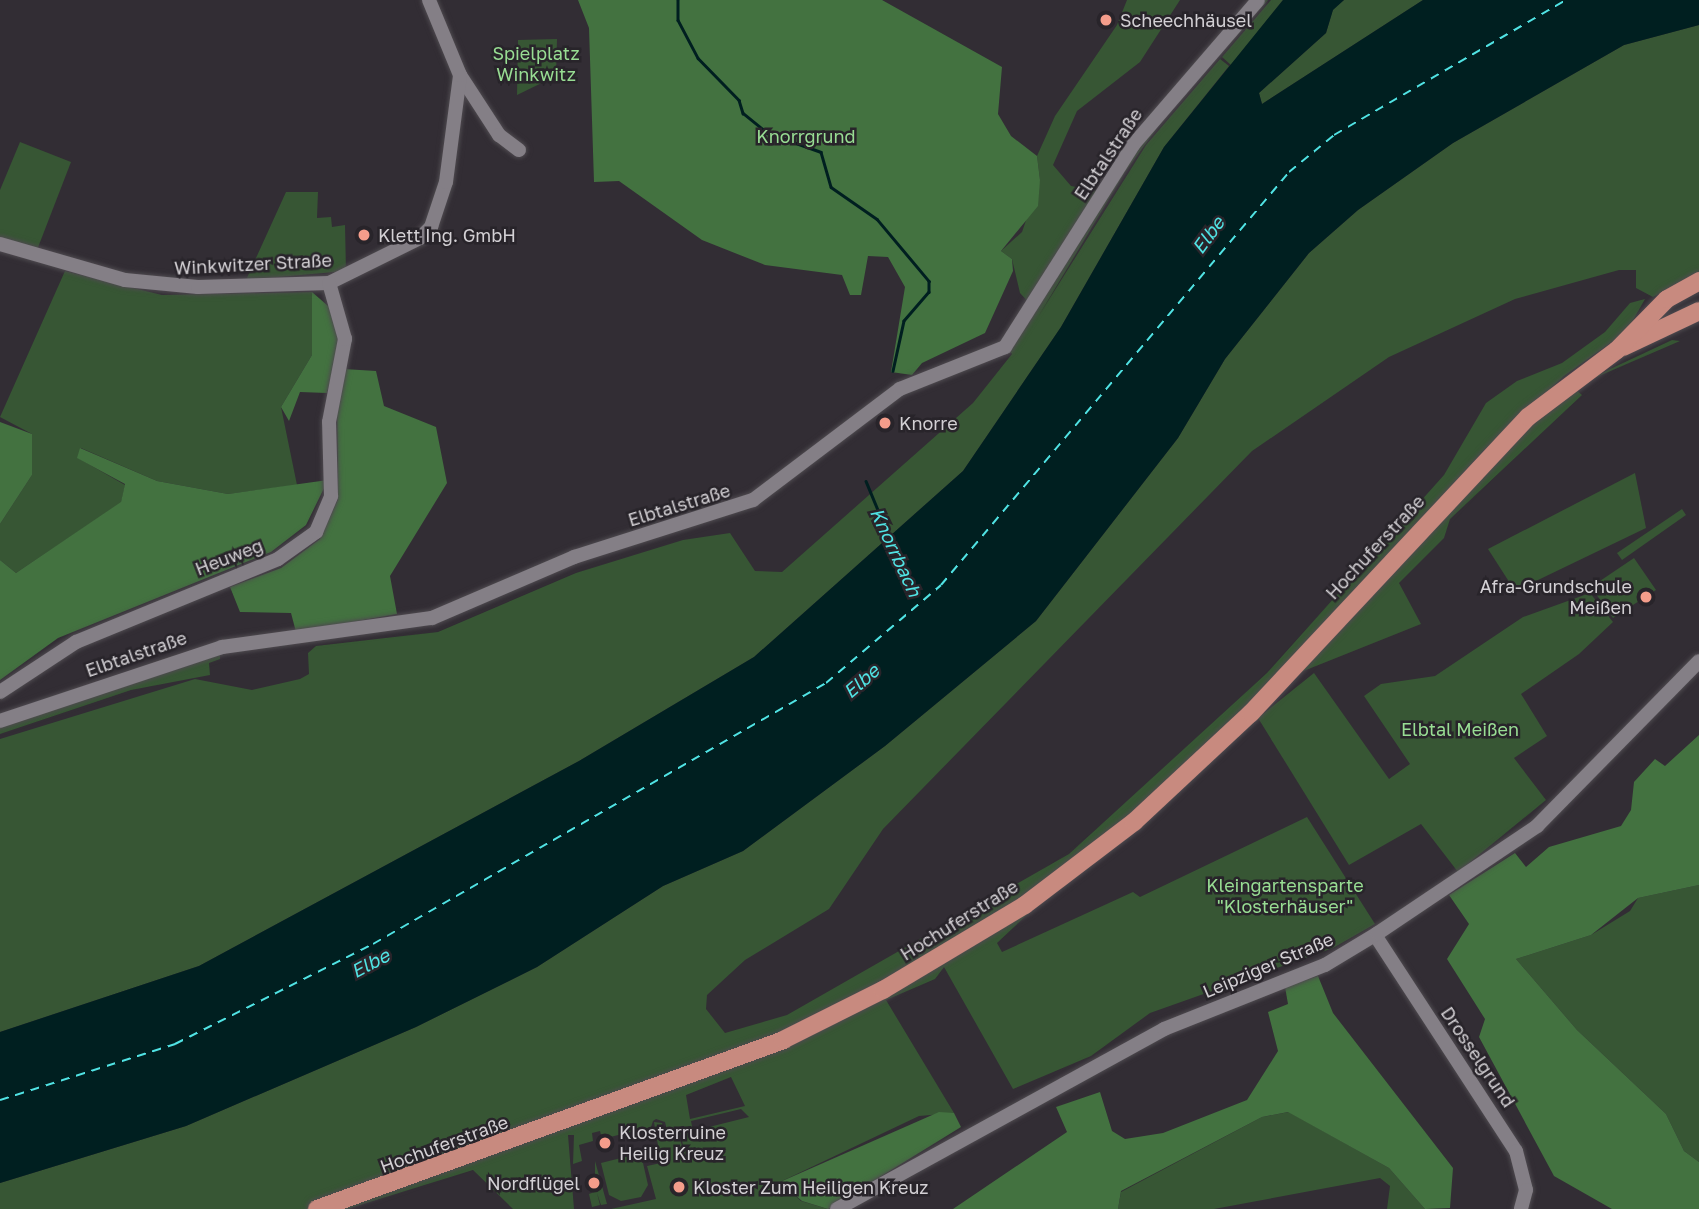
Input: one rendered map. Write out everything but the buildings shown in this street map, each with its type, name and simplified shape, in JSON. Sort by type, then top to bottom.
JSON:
[{"type":"main road","points":[[1617,350],[1651,311],[1699,281]]},
{"type":"main road","points":[[1617,350],[1697,316]]},
{"type":"main road","name":"Hochuferstraße","points":[[317,1209],[783,1040],[975,939],[1134,822],[1241,722],[1487,456],[1568,383],[1617,350]]},
{"type":"street","name":"Winkwitzer Straße","points":[[0,244],[167,287],[329,283],[431,227],[446,182],[460,75],[429,0]]},
{"type":"street","name":"Elbtalstraße","points":[[0,721],[222,647],[432,618],[574,557],[753,500],[900,389],[1005,346],[1133,145],[1258,0]]},
{"type":"street","points":[[460,75],[499,135],[519,150]]},
{"type":"street","name":"Heuweg","points":[[0,692],[76,642],[278,559],[316,532],[331,496],[329,422],[345,339],[329,283]]},
{"type":"street","name":"Leipziger Straße","points":[[837,1209],[1164,1029],[1325,965],[1375,935],[1537,825],[1699,661]]},
{"type":"street","name":"Drosselgrund","points":[[1375,935],[1516,1151],[1526,1190],[1521,1209]]},
{"type":"green space","name":"Knorrgrund","points":[[578,0],[882,0],[1002,67],[998,114],[1011,136],[1037,156],[1040,180],[1038,206],[1001,251],[1012,259],[1013,271],[985,333],[922,363],[912,375],[891,372],[905,287],[888,257],[868,256],[861,295],[850,295],[842,275],[765,265],[702,240],[619,181],[594,182],[589,28]]},
{"type":"green space","points":[[1127,0],[1180,0],[1140,62],[1077,111],[1053,165],[1071,186],[1098,191],[1030,304],[1020,293],[1012,259],[1001,251],[1022,232],[1040,180],[1037,156],[1055,116],[1117,25]]},
{"type":"green space","points":[[1263,0],[1268,0],[1168,113],[1125,172],[1038,317],[1146,145],[1220,59],[1229,66],[1164,147],[1061,327],[963,471],[754,657],[579,761],[199,966],[0,1032],[0,739],[195,679],[252,690],[300,679],[309,674],[308,653],[316,646],[438,632],[576,573],[683,540],[730,533],[755,571],[782,572],[973,403],[1012,354],[1008,349],[1131,155]]},
{"type":"green space","points":[[1271,0],[1283,0],[1231,65],[1222,57]]},
{"type":"green space","points":[[1344,0],[1423,0],[1262,104],[1259,93],[1326,33],[1333,9]]},
{"type":"green space","name":"Kleingartensparte \"Klosterhäuser\"","points":[[1699,25],[1699,272],[1653,297],[1636,288],[1636,270],[1619,270],[1515,299],[1389,357],[1252,451],[883,829],[829,909],[745,960],[707,995],[706,1009],[725,1033],[787,1015],[1069,854],[1267,673],[1444,475],[1486,403],[1517,381],[1562,363],[1605,332],[1630,303],[1645,299],[1627,331],[1564,376],[1484,450],[1257,698],[997,943],[1002,952],[1133,892],[1140,897],[1307,817],[1375,924],[1333,948],[1150,1013],[1091,1056],[1013,1089],[944,967],[935,979],[886,1000],[954,1113],[919,1116],[780,1182],[801,1201],[828,1209],[611,1209],[656,1199],[647,1166],[661,1163],[654,1122],[662,1123],[666,1137],[678,1134],[685,1154],[680,1132],[668,1134],[665,1122],[656,1119],[653,1121],[651,1127],[602,1139],[600,1131],[592,1133],[593,1141],[579,1145],[582,1161],[573,1164],[574,1135],[568,1135],[574,1209],[513,1209],[473,1170],[347,1209],[0,1209],[0,1183],[186,1126],[416,1027],[537,967],[663,886],[743,851],[885,746],[1036,621],[1178,438],[1225,359],[1309,253],[1358,210],[1453,143],[1624,45]],"holes":[[[731,1077],[745,1106],[690,1119],[686,1095]],[[741,1109],[749,1117],[693,1131],[691,1121]]]},
{"type":"green space","name":"Spielplatz Winkwitz","points":[[557,39],[556,76],[517,95],[518,40]]},
{"type":"green space","points":[[20,142],[71,162],[37,250],[0,238],[0,190]]},
{"type":"green space","points":[[286,192],[318,192],[317,218],[331,217],[332,227],[345,225],[346,271],[246,280]]},
{"type":"green space","points":[[65,271],[162,295],[312,292],[312,355],[281,407],[297,485],[228,494],[157,481],[81,448],[78,458],[125,485],[121,503],[16,573],[0,560],[0,524],[32,475],[32,434],[0,417]]},
{"type":"green space","points":[[312,292],[335,312],[340,341],[327,393],[300,392],[289,421],[281,407],[312,355]]},
{"type":"green space","points":[[1672,340],[1680,341],[1592,379],[1608,370]]},
{"type":"green space","points":[[344,369],[376,371],[384,406],[436,427],[447,483],[390,576],[397,614],[296,632],[291,613],[240,612],[230,587],[281,568],[320,539],[338,499],[337,397]]},
{"type":"green space","points":[[1575,389],[1582,395],[1450,519],[1444,538],[1399,583],[1421,624],[1296,674],[1525,425]]},
{"type":"green space","points":[[0,422],[32,434],[32,475],[0,524]]},
{"type":"green space","points":[[80,448],[157,481],[228,494],[328,480],[306,525],[271,552],[58,638],[0,680],[0,560],[16,573],[121,502],[125,484],[77,458]]},
{"type":"green space","points":[[1635,473],[1646,528],[1515,591],[1488,549]]},
{"type":"green space","points":[[1682,509],[1686,515],[1622,560],[1617,553]]},
{"type":"green space","points":[[1634,558],[1656,590],[1613,618],[1591,587]]},
{"type":"green space","name":"Elbtal Meißen","points":[[1590,593],[1613,622],[1579,654],[1521,694],[1547,736],[1514,758],[1546,800],[1458,872],[1421,824],[1349,865],[1258,718],[1314,673],[1389,779],[1410,764],[1364,696],[1381,684],[1435,676],[1523,617]]},
{"type":"green space","points":[[220,652],[220,659],[209,663],[210,675],[131,690],[0,734],[0,725]]},
{"type":"green space","points":[[1699,735],[1699,885],[1638,898],[1591,935],[1516,959],[1577,1030],[1666,1114],[1684,1151],[1699,1162],[1699,1209],[1612,1209],[1554,1176],[1479,1037],[1485,1019],[1447,959],[1469,924],[1449,895],[1515,853],[1526,867],[1549,847],[1621,826],[1631,810],[1634,782],[1655,759],[1665,766]]},
{"type":"green space","points":[[1699,885],[1699,1162],[1684,1151],[1666,1114],[1577,1030],[1516,959],[1591,935],[1630,911],[1638,898]]},
{"type":"green space","points":[[1318,976],[1333,1013],[1453,1168],[1450,1208],[1425,1209],[1389,1168],[1288,1112],[1262,1117],[1121,1191],[1118,1209],[953,1209],[1067,1132],[1056,1107],[1100,1092],[1112,1131],[1125,1139],[1163,1133],[1247,1100],[1278,1051],[1268,1012],[1288,1004],[1285,987]]},
{"type":"green space","points":[[939,1112],[954,1113],[961,1127],[828,1209],[802,1201],[780,1182]]},
{"type":"green space","points":[[1289,1112],[1389,1168],[1425,1209],[1387,1209],[1390,1186],[1380,1178],[1214,1209],[1118,1209],[1121,1192],[1262,1117]]},
{"type":"green space","points":[[629,1156],[643,1163],[648,1185],[641,1197],[621,1201],[609,1195],[601,1163]]},
{"type":"green space","points":[[595,1161],[607,1204],[601,1205],[597,1193],[600,1205],[592,1207],[589,1194],[597,1191],[587,1187],[595,1183]]},
{"type":"water","name":"Elbe","points":[[1283,0],[1344,0],[1333,10],[1326,33],[1259,93],[1262,104],[1423,0],[1699,0],[1699,25],[1624,45],[1453,143],[1358,210],[1309,253],[1225,359],[1178,438],[1036,621],[885,746],[743,851],[663,886],[537,967],[416,1027],[186,1126],[0,1183],[0,1032],[199,966],[579,761],[754,657],[963,471],[1061,327],[1164,147]]},
{"type":"waterway","name":"Knorrbach","points":[[678,0],[678,20],[698,58],[739,100],[743,113],[768,133],[821,152],[831,187],[877,219],[929,281],[929,292],[904,321],[893,371]]},
{"type":"waterway","name":"Knorrbach","points":[[866,481],[890,539]]},
{"type":"ferry route","points":[[0,1100],[175,1044],[373,944],[826,683],[941,585],[1289,172],[1334,135],[1566,0]]},
{"type":"place","name":"Scheechhäusel","points":[[1106,20]]},
{"type":"place","name":"Klett Ing. GmbH","points":[[364,235]]},
{"type":"place","name":"Knorre","points":[[885,423]]},
{"type":"place","name":"Afra-Grundschule Meißen","points":[[1646,597]]},
{"type":"place","name":"Klosterruine Heilig Kreuz","points":[[605,1143]]},
{"type":"place","name":"Nordflügel","points":[[594,1183]]},
{"type":"place","name":"Kloster Zum Heiligen Kreuz","points":[[679,1187]]}]
